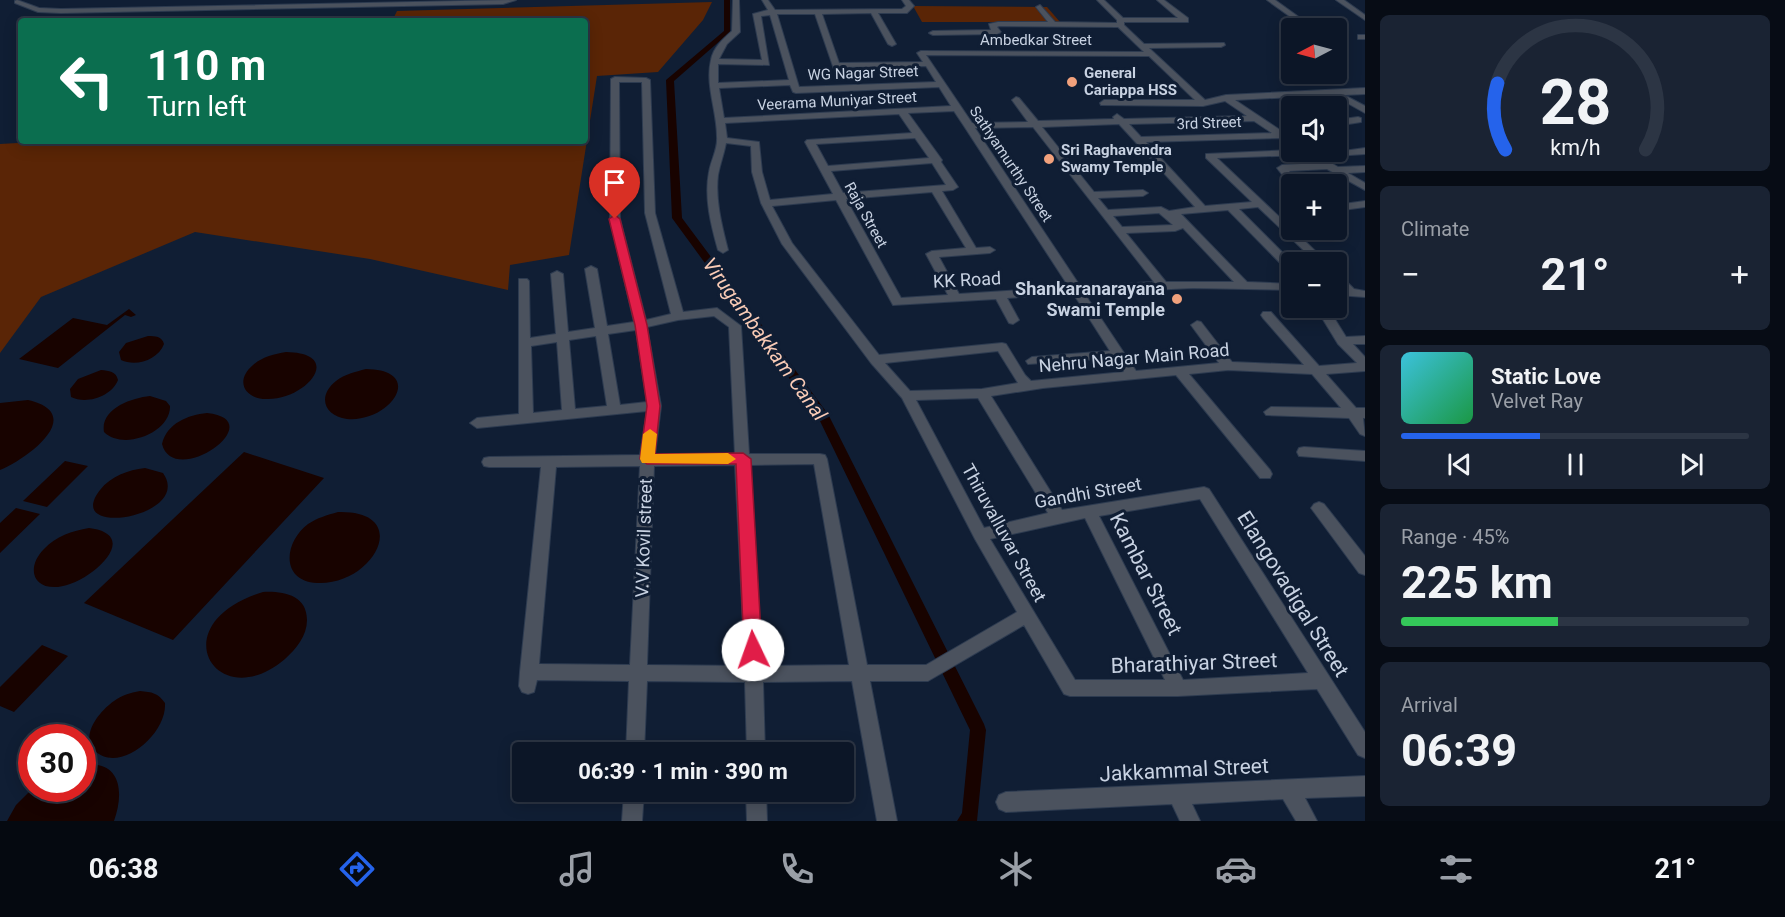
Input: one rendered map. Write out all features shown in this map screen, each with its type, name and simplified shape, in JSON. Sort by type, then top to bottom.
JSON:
[{"type":"street","points":[[123,0],[121,2],[127,5],[150,4],[160,0]]},
{"type":"street","points":[[172,9],[179,0]]},
{"type":"street","points":[[213,8],[220,0]]},
{"type":"street","points":[[244,7],[250,0]]},
{"type":"street","points":[[17,2],[44,11],[213,8],[304,3],[513,0]]},
{"type":"street","points":[[723,250],[714,215],[713,177],[722,140],[712,86],[714,62],[727,38],[736,32],[736,0]]},
{"type":"street","points":[[712,86],[793,82],[773,12],[766,5],[765,0]]},
{"type":"street","points":[[790,0],[795,12]]},
{"type":"street","points":[[880,0],[889,11]]},
{"type":"street","points":[[714,62],[766,63],[757,14],[907,10],[910,6],[905,0]]},
{"type":"street","points":[[1100,0],[1142,46],[1203,103]]},
{"type":"street","points":[[933,33],[998,32],[992,26],[998,24],[1185,20],[1160,0]]},
{"type":"street","points":[[1270,0],[1296,18]]},
{"type":"street","points":[[1339,0],[1365,18]]},
{"type":"street","points":[[1043,4],[1053,24]]},
{"type":"street","points":[[818,12],[840,76]]},
{"type":"street","points":[[874,12],[892,44]]},
{"type":"street","points":[[1142,46],[1221,45]]},
{"type":"street","name":"Ambedkar Street","points":[[921,53],[1151,54]]},
{"type":"street","name":"Sathyamurthy Street","points":[[921,53],[1133,376]]},
{"type":"street","points":[[836,65],[927,64]]},
{"type":"street","name":"V.V Kovil street","points":[[636,742],[647,459],[654,406],[641,325],[615,219],[615,80],[646,80],[650,213],[678,316]]},
{"type":"street","name":"WG Nagar Street","points":[[793,82],[796,90],[940,84]]},
{"type":"street","points":[[1203,210],[1104,103],[1203,103],[1226,98],[1365,91]]},
{"type":"street","points":[[1333,92],[1365,110]]},
{"type":"street","points":[[1226,98],[1281,135]]},
{"type":"street","points":[[1016,100],[1162,285]]},
{"type":"street","name":"Veerama Muniyar Street","points":[[720,121],[956,108]]},
{"type":"street","points":[[766,202],[953,187],[902,111]]},
{"type":"street","points":[[968,126],[1256,118]]},
{"type":"street","points":[[1347,122],[1358,120]]},
{"type":"street","points":[[1272,129],[1281,128]]},
{"type":"street","name":"Raja Street","points":[[897,302],[838,198],[810,142],[917,135]]},
{"type":"street","name":"3rd Street","points":[[1138,140],[1281,135]]},
{"type":"street","name":"Thiruvalluvar Street","points":[[722,140],[756,144],[757,172],[766,202],[791,251],[875,360],[907,396],[981,535],[1070,688]]},
{"type":"street","points":[[1347,152],[1365,152]]},
{"type":"street","points":[[1281,153],[1209,156],[1311,252]]},
{"type":"street","points":[[823,169],[937,160]]},
{"type":"street","points":[[1323,162],[1365,187]]},
{"type":"street","points":[[1286,174],[1281,168],[1365,169]]},
{"type":"street","points":[[935,188],[973,251]]},
{"type":"street","points":[[1091,195],[1143,193]]},
{"type":"street","points":[[1243,284],[1173,212],[1259,203]]},
{"type":"street","points":[[1347,206],[1365,204]]},
{"type":"street","points":[[1232,207],[1281,258]]},
{"type":"street","points":[[1106,213],[1161,210],[1180,225],[1175,228],[1119,230]]},
{"type":"street","points":[[956,298],[932,254],[990,250]]},
{"type":"street","points":[[591,269],[614,408]]},
{"type":"street","points":[[557,274],[569,413]]},
{"type":"street","points":[[524,281],[526,418]]},
{"type":"street","name":"KK Road","points":[[897,302],[1162,285],[1243,284],[1281,286]]},
{"type":"street","points":[[1347,289],[1351,293]]},
{"type":"street","points":[[1347,292],[1365,294]]},
{"type":"street","points":[[1000,296],[1013,320]]},
{"type":"street","points":[[525,343],[641,325],[678,316],[717,312],[735,326],[756,742]]},
{"type":"street","points":[[1267,315],[1315,370],[1359,413],[1365,431]]},
{"type":"street","points":[[1328,318],[1342,341],[1365,365]]},
{"type":"street","points":[[1197,325],[1228,366]]},
{"type":"street","points":[[1342,341],[1365,340]]},
{"type":"street","points":[[875,360],[1002,347],[1020,378],[1028,386]]},
{"type":"street","points":[[1032,361],[1119,354]]},
{"type":"street","name":"Nehru Nagar Main Road","points":[[907,396],[982,393],[1028,386],[1228,366],[1315,370],[1365,365]]},
{"type":"street","points":[[1179,370],[1265,474]]},
{"type":"street","points":[[982,393],[1058,517]]},
{"type":"street","points":[[477,423],[614,408],[654,406]]},
{"type":"street","points":[[1271,412],[1359,413]]},
{"type":"street","points":[[1304,452],[1365,456]]},
{"type":"street","points":[[489,462],[820,459],[887,821]]},
{"type":"street","points":[[549,461],[529,679],[639,673],[928,673],[1027,615]]},
{"type":"street","name":"Gandhi Street","points":[[981,535],[1058,517],[1204,493]]},
{"type":"street","name":"Elangovadigal Street","points":[[1204,493],[1320,681],[1365,749]]},
{"type":"street","points":[[1319,508],[1365,568]]},
{"type":"street","name":"Kambar Street","points":[[1090,513],[1178,688]]},
{"type":"street","name":"Bharathiyar Street","points":[[1070,688],[1178,688],[1320,681]]},
{"type":"street","name":"Jakkammal Street","points":[[1006,802],[1365,786]]},
{"type":"street","points":[[1288,789],[1307,821]]},
{"type":"street","points":[[1177,795],[1190,821]]},
{"type":"street","points":[[632,821],[633,802]]},
{"type":"street","points":[[756,802],[757,821]]},
{"type":"shaded area","points":[[712,2],[703,20],[658,72],[597,76],[588,134],[588,18],[394,18],[397,11]]},
{"type":"shaded area","points":[[913,6],[1047,7],[1060,22],[922,22]]},
{"type":"shaded area","points":[[0,144],[586,144],[569,255],[510,265],[508,290],[370,259],[195,232],[41,297],[0,353]]},
{"type":"shaded area","points":[[129,309],[136,315],[131,317],[125,315],[58,368],[19,359],[73,318],[107,325]]},
{"type":"shaded area","points":[[148,336],[158,337],[163,341],[164,344],[157,354],[140,362],[121,360],[119,352],[126,343]]},
{"type":"shaded area","points":[[286,352],[304,354],[314,360],[317,367],[314,376],[296,392],[282,397],[268,399],[248,393],[243,383],[247,371],[264,358]]},
{"type":"shaded area","points":[[366,369],[384,372],[395,378],[398,386],[396,396],[388,405],[377,413],[363,418],[347,419],[328,410],[325,399],[330,387],[343,377]]},
{"type":"shaded area","points":[[101,370],[112,372],[117,377],[115,386],[110,391],[98,398],[84,400],[71,397],[70,389],[78,379]]},
{"type":"shaded area","points":[[150,396],[166,401],[170,406],[168,416],[155,431],[133,439],[122,440],[104,432],[107,417],[118,406],[134,399]]},
{"type":"shaded area","points":[[28,400],[45,407],[53,415],[53,425],[37,447],[0,470],[0,403]]},
{"type":"shaded area","points":[[207,413],[225,418],[230,427],[225,438],[214,448],[199,456],[183,460],[170,456],[162,444],[173,425],[186,418]]},
{"type":"shaded area","points":[[244,452],[324,478],[173,640],[84,603]]},
{"type":"shaded area","points":[[65,461],[88,466],[47,507],[23,501]]},
{"type":"shaded area","points":[[145,468],[163,473],[168,488],[161,501],[147,511],[129,516],[111,518],[98,514],[93,505],[104,485],[132,470]]},
{"type":"shaded area","points":[[16,508],[40,514],[0,553],[0,523]]},
{"type":"shaded area","points":[[338,512],[361,515],[375,523],[380,534],[377,548],[369,561],[355,573],[337,581],[317,583],[305,581],[292,568],[290,560],[294,541],[308,524]]},
{"type":"shaded area","points":[[89,528],[105,532],[112,540],[112,549],[96,569],[83,578],[58,587],[49,587],[37,580],[34,575],[35,562],[44,549],[65,535]]},
{"type":"shaded area","points":[[263,592],[278,592],[293,596],[303,605],[307,626],[303,637],[285,659],[260,674],[238,678],[221,672],[210,659],[206,643],[213,624],[231,606]]},
{"type":"shaded area","points":[[42,645],[68,656],[14,712],[0,706],[0,687]]},
{"type":"shaded area","points":[[140,691],[160,697],[165,703],[164,715],[150,738],[140,748],[116,758],[105,757],[96,752],[96,724],[94,724],[109,705],[126,694]]},
{"type":"shaded area","points":[[96,765],[113,773],[119,790],[114,821],[7,821],[19,802],[96,802]]},
{"type":"waterway","name":"Virugambakkam Canal","points":[[727,0],[727,32],[670,80],[677,218],[824,417],[978,730],[970,817],[966,821]]},
{"type":"slow traffic","points":[[650,434],[647,459],[728,459]]},
{"type":"place","name":"General Cariappa HSS","points":[[1072,82]]},
{"type":"place","name":"Sri Raghavendra Swamy Temple","points":[[1049,159]]},
{"type":"place","name":"Shankaranarayana Swami Temple","points":[[1177,299]]},
{"type":"route","points":[[615,219],[641,325],[654,406],[647,459],[743,459],[753,650]]}]
